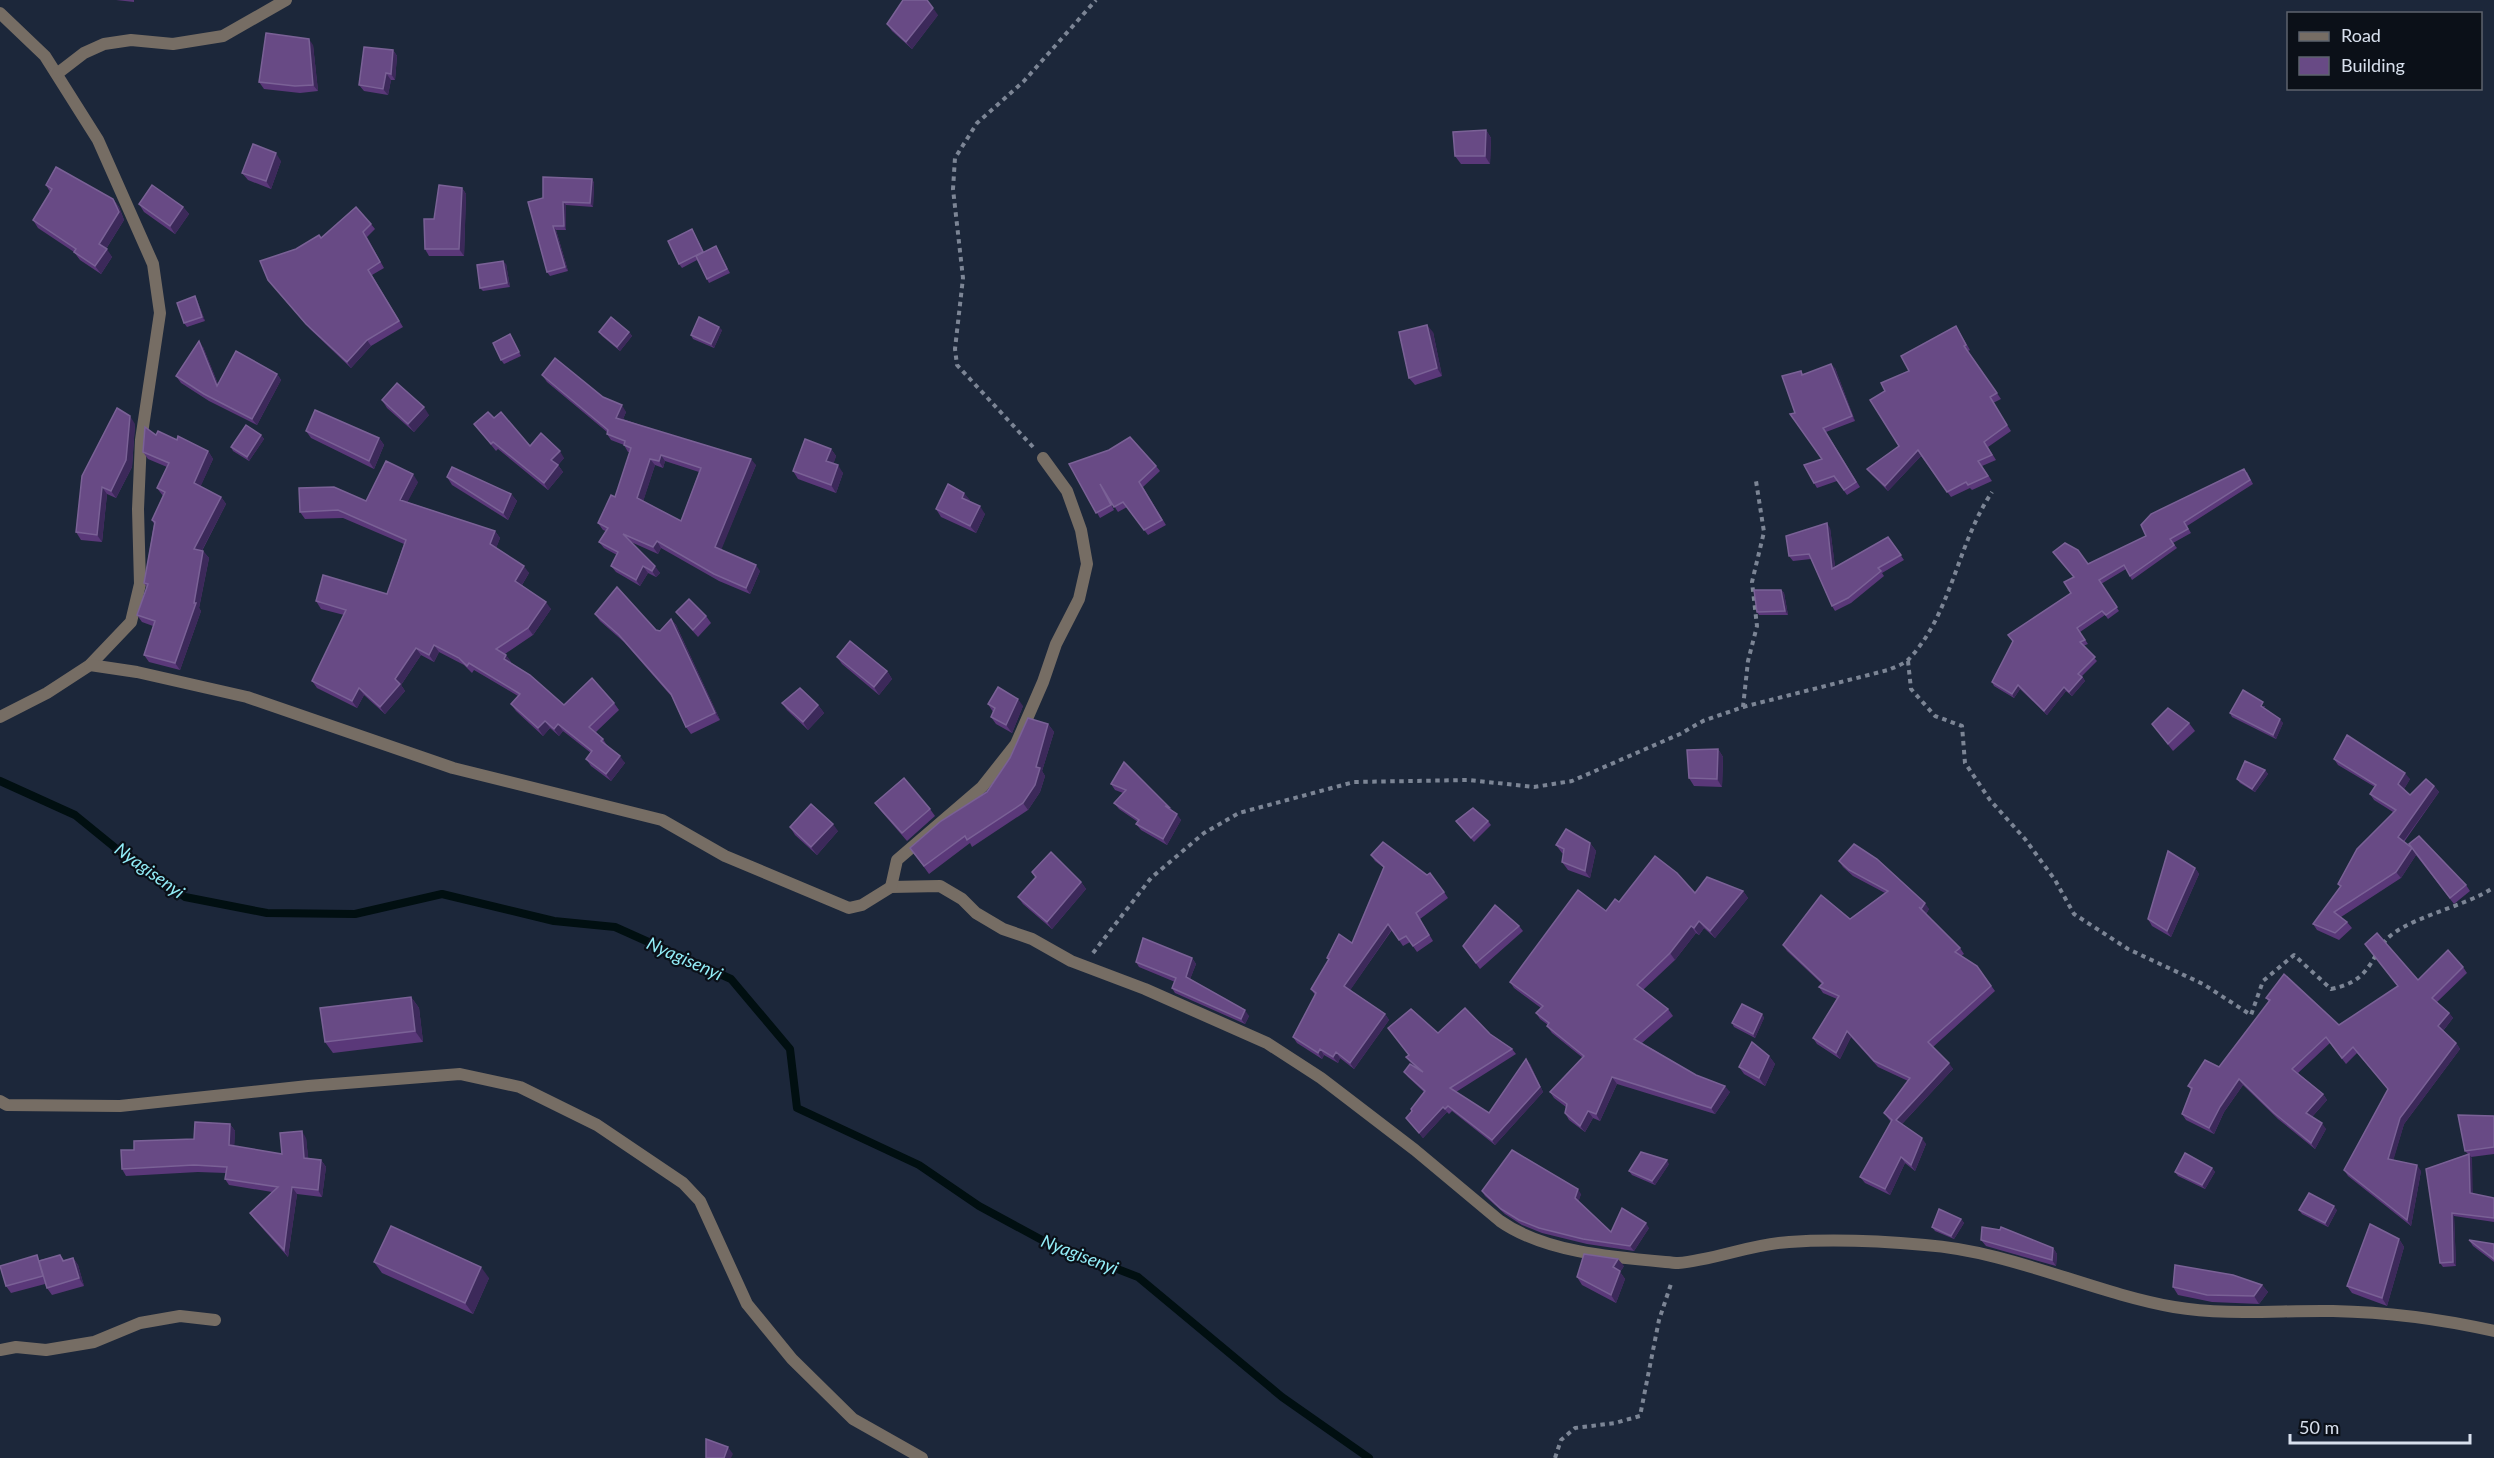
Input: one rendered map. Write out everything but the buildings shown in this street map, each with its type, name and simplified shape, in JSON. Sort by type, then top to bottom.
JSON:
[{"type":"street","points":[[58,74],[84,53],[104,44],[131,40],[173,44],[223,36],[286,0]]},
{"type":"street","points":[[0,13],[45,56],[98,140],[153,264],[160,313],[141,440],[138,509],[140,584],[131,622],[90,665],[47,693],[0,717]]},
{"type":"street","points":[[891,887],[897,860],[982,787],[1016,744],[1043,682],[1056,644],[1079,599],[1087,564],[1081,530],[1067,491],[1043,458]]},
{"type":"street","points":[[90,665],[137,672],[247,697],[453,768],[662,820],[725,856],[849,908],[862,905],[891,887],[940,886],[962,899],[976,914],[1003,929],[1032,939],[1084,966],[1145,989],[1267,1043],[1321,1078],[1515,1231],[1554,1246],[1678,1263],[1692,1262],[1734,1250],[1788,1242],[1926,1245],[2006,1258],[2057,1277],[2175,1307],[2258,1312],[2333,1311],[2408,1316],[2494,1331]]},
{"type":"street","points":[[0,1101],[7,1105],[120,1106],[308,1086],[460,1074],[520,1087],[597,1125],[683,1183],[699,1201],[747,1304],[792,1359],[854,1419],[922,1458]]},
{"type":"street","points":[[0,1350],[16,1347],[46,1350],[94,1342],[140,1323],[180,1316],[215,1320]]},
{"type":"path","points":[[1043,458],[957,365],[955,349],[963,278],[953,189],[955,158],[977,123],[1024,81],[1096,0]]},
{"type":"path","points":[[1743,707],[1748,661],[1757,626],[1752,582],[1764,532],[1756,481]]},
{"type":"path","points":[[1084,966],[1151,878],[1203,833],[1239,813],[1354,782],[1469,780],[1534,786],[1572,781],[1680,734],[1703,721],[1743,707],[1888,670],[1908,660],[1937,618],[1978,513],[1992,492]]},
{"type":"path","points":[[1908,660],[1911,689],[1935,716],[1962,726],[1965,763],[1990,800],[2025,839],[2055,880],[2074,914],[2128,949],[2204,984],[2251,1015],[2263,981],[2294,955],[2331,989],[2351,985],[2368,969],[2388,936],[2415,922],[2480,898],[2494,887]]},
{"type":"path","points":[[1555,1458],[1561,1440],[1575,1428],[1615,1423],[1641,1416],[1659,1320],[1678,1263]]},
{"type":"waterway","name":"Nyagisenyi","points":[[0,781],[75,815],[129,859],[185,897],[267,913],[355,914],[442,894],[554,921],[615,927],[731,979],[790,1049],[797,1108],[919,1165],[979,1206],[1040,1239],[1138,1277],[1282,1397],[1369,1458]]}]
